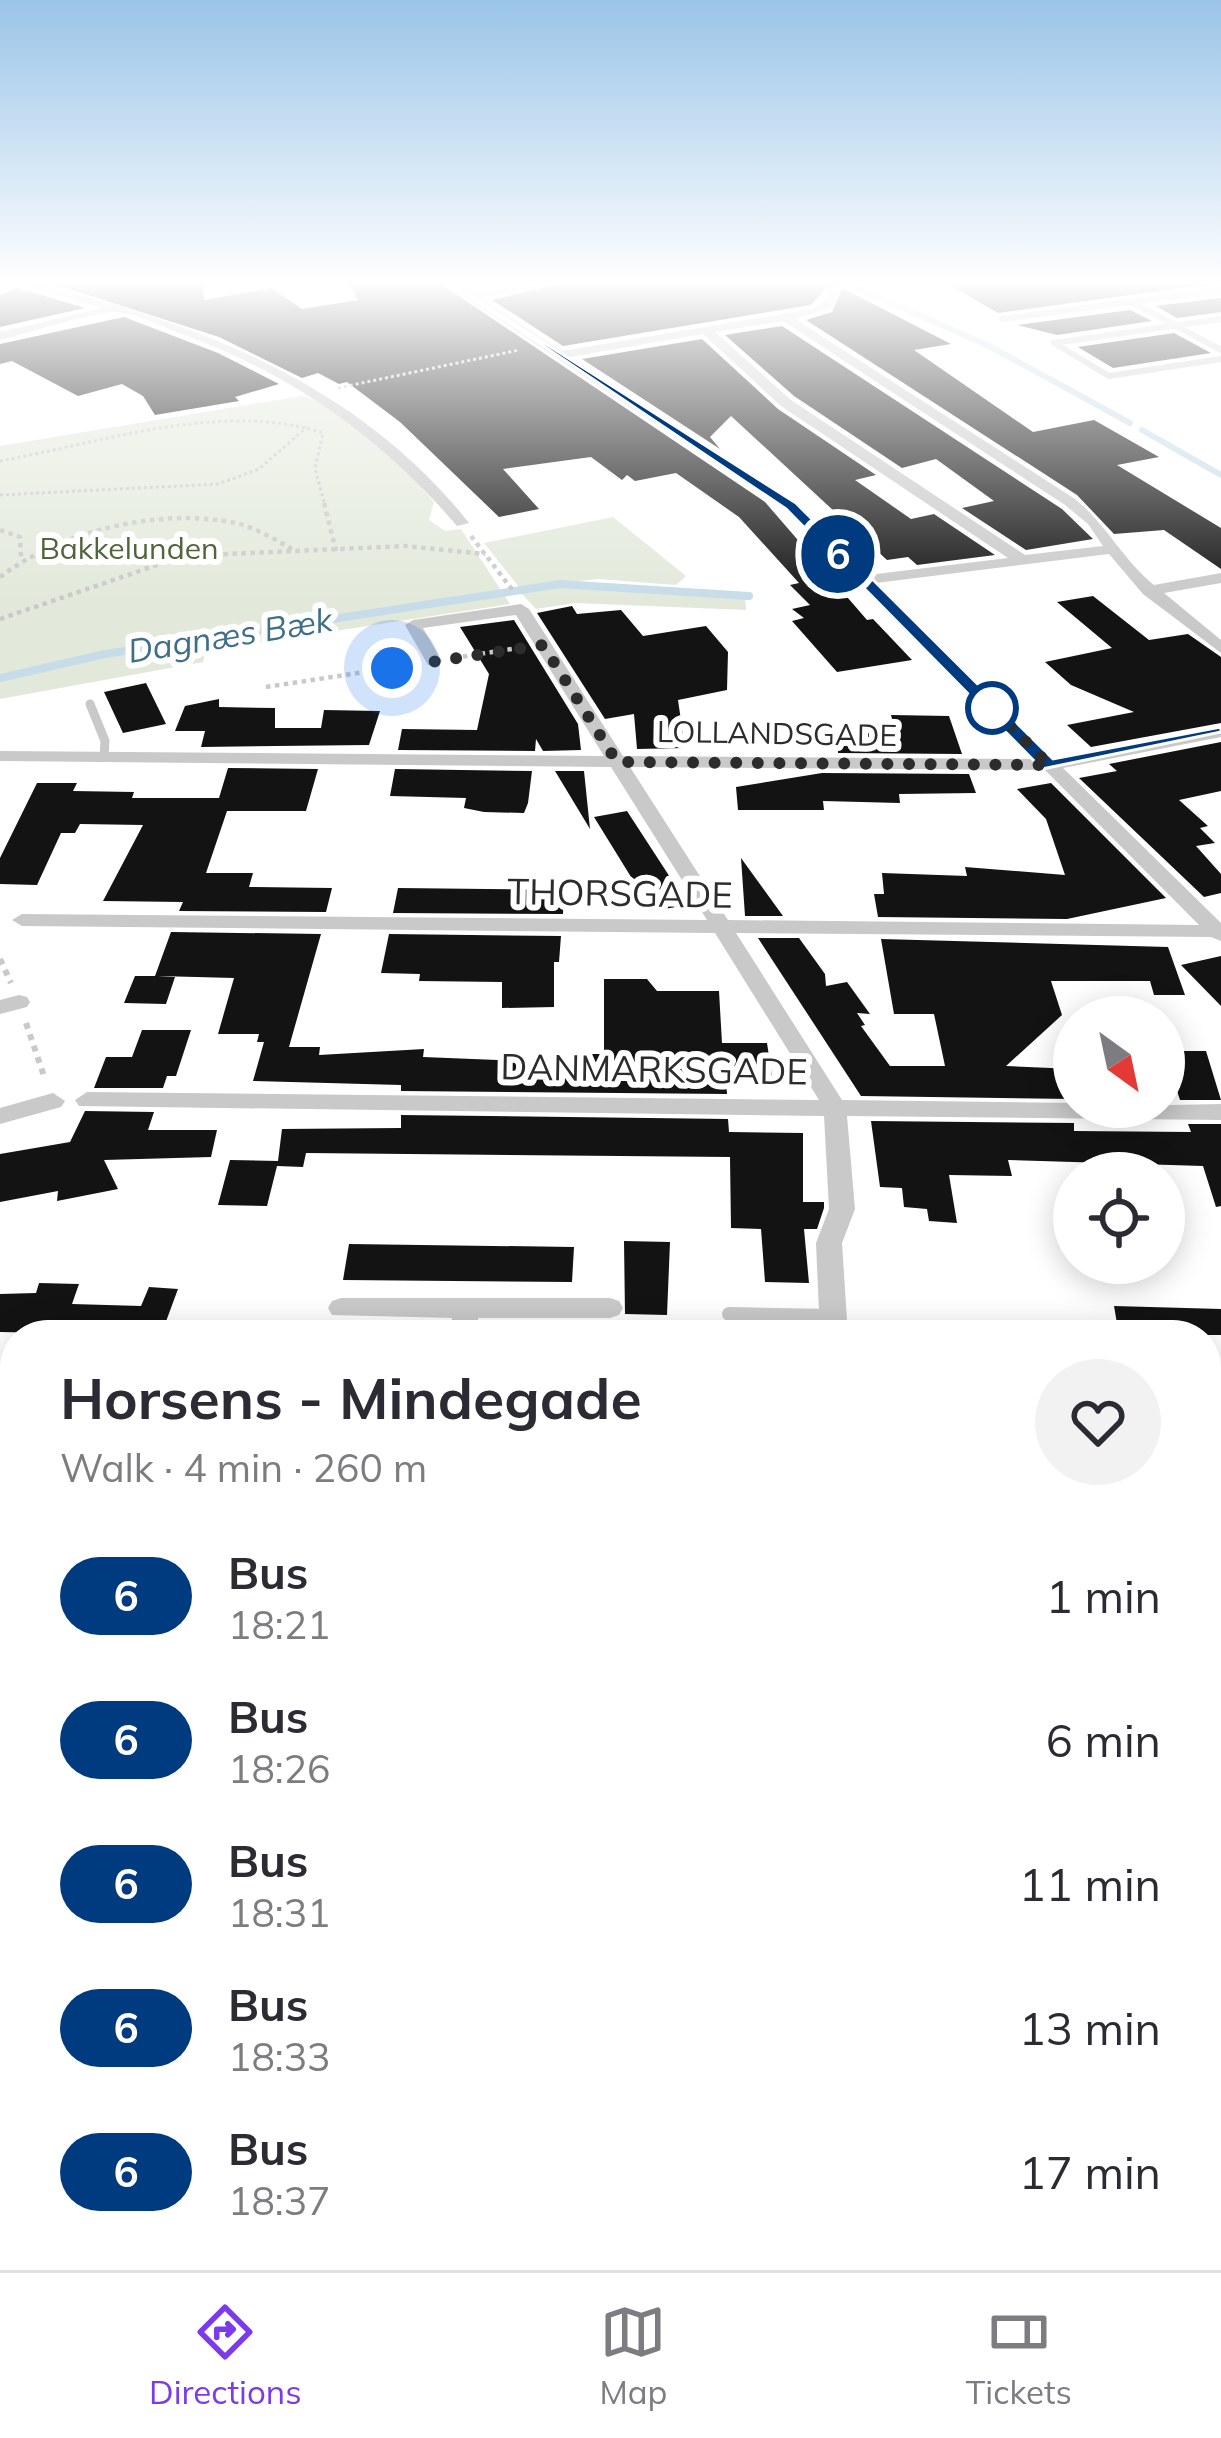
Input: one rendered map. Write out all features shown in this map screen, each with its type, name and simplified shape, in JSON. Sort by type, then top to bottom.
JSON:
[{"type":"street","points":[[311,390],[408,459],[462,523]]},
{"type":"street","points":[[614,390],[767,489],[1219,933]]},
{"type":"street","points":[[772,390],[1020,559]]},
{"type":"street","points":[[897,390],[1093,520],[1149,591],[1221,648]]},
{"type":"street","points":[[864,580],[1113,549]]},
{"type":"street","points":[[1149,591],[1221,578]]},
{"type":"street","points":[[434,662],[412,626],[521,609],[835,1107],[842,1209],[829,1243],[833,1320]]},
{"type":"street","name":"LOLLANDSGADE","points":[[0,756],[1049,765],[1221,732]]},
{"type":"street","name":"THORSGADE","points":[[22,920],[1219,933]]},
{"type":"street","name":"DANMARKSGADE","points":[[87,1100],[1221,1112]]},
{"type":"street","points":[[0,1116],[53,1101]]},
{"type":"street","points":[[341,1308],[455,1320]]},
{"type":"street","points":[[476,1320],[610,1308]]},
{"type":"lane","points":[[90,704],[105,741],[104,758]]},
{"type":"lane","points":[[729,1314],[786,1320]]},
{"type":"path","points":[[317,393],[332,390]]},
{"type":"path","points":[[0,495],[218,484],[259,469],[338,406]]},
{"type":"path","points":[[0,461],[172,429],[260,423],[308,426],[323,434],[315,468],[336,551]]},
{"type":"path","points":[[1,575],[21,557],[72,537],[210,521],[252,529],[299,553]]},
{"type":"path","points":[[462,523],[504,579]]},
{"type":"path","points":[[0,530],[20,537],[21,557]]},
{"type":"path","points":[[0,619],[183,556],[405,546],[485,554]]},
{"type":"path","points":[[266,687],[543,645]]},
{"type":"path","points":[[0,959],[9,1004],[53,1101]]},
{"type":"green space","name":"Bakkelunden","points":[[302,396],[355,424],[409,473],[434,502],[429,520],[445,531],[461,529],[510,604],[206,651],[203,662],[0,699],[0,446]]},
{"type":"green space","points":[[613,517],[686,576],[676,585],[598,579],[519,587],[484,543]]},
{"type":"green space","points":[[570,586],[745,597],[746,610],[575,603],[536,609],[521,593]]},
{"type":"building","points":[[67,390],[100,390],[78,396]]},
{"type":"building","points":[[132,390],[259,390],[235,397],[239,401],[155,415],[143,396]]},
{"type":"building","points":[[358,390],[598,390],[765,502],[867,620],[873,619],[912,660],[837,672],[792,621],[804,618],[792,609],[810,605],[790,585],[799,583],[739,517],[676,473],[635,481],[627,475],[622,480],[591,457],[503,469],[539,509],[499,517],[400,422]]},
{"type":"building","points":[[629,390],[757,390],[876,475],[855,480],[911,519],[934,514],[995,555],[917,565],[908,557],[887,560],[731,416],[710,437],[720,449]]},
{"type":"building","points":[[787,390],[880,390],[1062,509],[1093,539],[1026,550],[962,508],[994,501],[936,459],[902,468]]},
{"type":"building","points":[[914,390],[972,390],[1033,432],[1094,420],[1159,457],[1117,465],[1221,528],[1221,569],[1164,530],[1114,534],[1077,495]]},
{"type":"building","points":[[1093,596],[1149,640],[1188,634],[1221,657],[1221,723],[1091,747],[1067,725],[1134,712],[1071,685],[1045,662],[1112,648],[1057,602]]},
{"type":"building","points":[[572,606],[577,614],[621,610],[643,636],[706,626],[728,652],[727,690],[678,700],[685,748],[637,749],[634,714],[605,719],[537,613]]},
{"type":"building","points":[[514,620],[578,724],[581,750],[543,751],[536,739],[535,751],[398,750],[402,729],[477,730],[489,674],[460,627]]},
{"type":"building","points":[[146,683],[166,724],[123,733],[104,692]]},
{"type":"building","points":[[219,699],[219,707],[275,708],[275,728],[321,728],[324,710],[380,711],[369,745],[201,747],[205,731],[175,731],[185,706]]},
{"type":"building","points":[[891,715],[949,716],[962,754],[838,753],[837,727],[883,727],[882,719],[892,719]]},
{"type":"building","points":[[1221,742],[1221,791],[1179,800],[1208,826],[1200,828],[1215,843],[1196,846],[1221,874],[1221,893],[1204,897],[1079,778],[1117,771],[1109,764]]},
{"type":"building","points":[[228,768],[318,769],[306,811],[227,811],[206,873],[253,873],[249,887],[332,888],[326,912],[179,911],[183,902],[103,901],[143,825],[80,824],[75,833],[61,833],[37,885],[0,884],[0,858],[37,783],[77,783],[73,791],[134,792],[132,798],[219,798]]},
{"type":"building","points":[[395,769],[532,771],[528,803],[524,813],[484,812],[464,808],[466,798],[390,796]]},
{"type":"building","points":[[555,771],[584,771],[590,829]]},
{"type":"building","points":[[822,773],[969,774],[976,793],[899,794],[900,803],[823,801],[824,810],[738,810],[736,787]]},
{"type":"building","points":[[1051,783],[1166,898],[1067,919],[878,917],[874,894],[884,894],[882,873],[967,876],[965,867],[1065,875],[1046,819],[1017,789]]},
{"type":"building","points":[[627,811],[688,905],[652,911],[594,817]]},
{"type":"building","points":[[741,858],[783,916],[745,916]]},
{"type":"building","points":[[398,888],[564,890],[563,914],[393,913]]},
{"type":"building","points":[[171,932],[321,934],[289,1047],[320,1047],[319,1055],[424,1049],[423,1057],[570,1063],[570,1054],[604,1054],[604,979],[647,979],[657,991],[719,991],[722,1043],[767,1043],[773,1082],[726,1082],[727,1094],[401,1091],[401,1085],[253,1081],[264,1042],[257,1042],[259,1034],[218,1034],[234,978],[158,976],[175,977],[166,1004],[124,1003],[135,976],[155,976]]},
{"type":"building","points":[[389,934],[561,936],[559,962],[554,962],[554,1007],[502,1008],[502,982],[419,981],[420,974],[381,973]]},
{"type":"building","points":[[758,938],[799,938],[825,974],[826,986],[847,982],[870,1014],[857,1013],[865,1025],[861,1026],[890,1066],[945,1066],[934,1014],[894,1014],[881,939],[1168,947],[1185,995],[1154,995],[1150,981],[1051,981],[1056,996],[1053,1023],[1006,1066],[1053,1068],[1053,1099],[861,1096]]},
{"type":"building","points":[[1221,956],[1221,1006],[1181,965]]},
{"type":"building","points":[[142,1030],[191,1030],[176,1076],[167,1076],[163,1088],[94,1088],[106,1057],[132,1057]]},
{"type":"building","points":[[1185,1051],[1206,1051],[1221,1100],[1185,1100]]},
{"type":"building","points":[[85,1111],[154,1112],[148,1130],[217,1130],[211,1157],[104,1160],[118,1189],[57,1201],[58,1191],[0,1202],[0,1154],[70,1142]]},
{"type":"building","points":[[401,1115],[728,1119],[729,1132],[803,1133],[803,1202],[824,1202],[817,1229],[804,1229],[809,1283],[765,1282],[761,1229],[731,1228],[730,1157],[306,1153],[303,1167],[277,1166],[267,1206],[218,1205],[230,1160],[278,1161],[282,1129],[401,1128]]},
{"type":"building","points":[[871,1121],[1053,1123],[1053,1128],[1074,1131],[1191,1132],[1188,1124],[1221,1124],[1221,1206],[1216,1207],[1203,1166],[1185,1165],[1185,1152],[1053,1152],[1053,1161],[1008,1160],[1012,1176],[949,1175],[957,1223],[929,1221],[927,1209],[904,1207],[902,1188],[880,1187]]},
{"type":"building","points":[[624,1241],[670,1242],[667,1315],[625,1314]]},
{"type":"building","points":[[349,1244],[574,1247],[572,1282],[343,1280]]},
{"type":"building","points":[[39,1283],[79,1284],[72,1304],[141,1306],[149,1287],[178,1289],[167,1320],[0,1320],[0,1294],[36,1293]]},
{"type":"building","points":[[1114,1306],[1221,1309],[1221,1320],[1116,1320]]},
{"type":"waterway","points":[[1070,390],[1130,423]]},
{"type":"waterway","points":[[1142,430],[1221,475]]},
{"type":"waterway","name":"Dagnæs Bæk","points":[[0,678],[105,654],[560,584],[749,596]]},
{"type":"bus line","name":"6","points":[[614,390],[791,506],[1049,765],[1221,732]]},
{"type":"route","points":[[392,668],[543,645],[617,762],[1049,765],[987,703],[992,708]]}]
